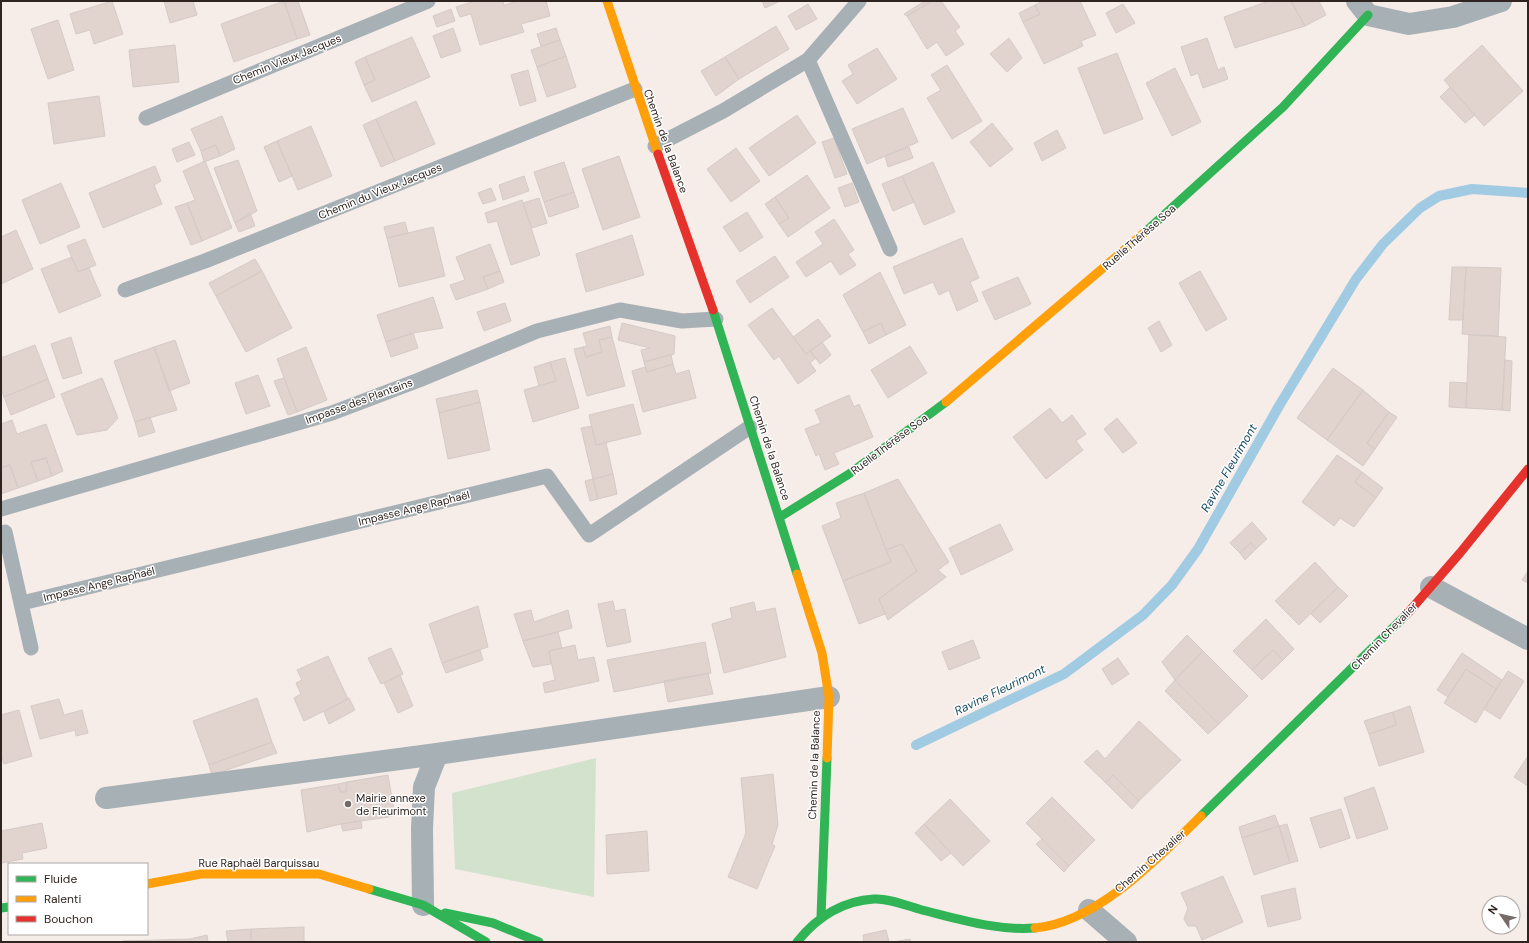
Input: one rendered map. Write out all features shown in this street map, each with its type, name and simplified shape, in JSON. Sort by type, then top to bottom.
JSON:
[{"type":"street","name":"Chemin de la Balance","points":[[607,1],[635,89],[716,319],[822,653],[829,697],[821,916]]},
{"type":"street","name":"RuelleThérèse Soa","points":[[780,517],[849,474],[950,399],[1076,293],[1190,193],[1283,107],[1363,8],[1409,24],[1453,17],[1500,1]]},
{"type":"street","name":"Chemin Chevalier","points":[[797,942],[821,916],[837,907],[861,900],[876,899],[981,924],[1011,927],[1047,927],[1066,921],[1089,910],[1112,894],[1164,851],[1389,633],[1476,535],[1528,469]]},
{"type":"street","points":[[1431,587],[1528,639]]},
{"type":"street","points":[[106,798],[437,754],[829,697]]},
{"type":"street","points":[[431,909],[422,829],[424,787],[437,754]]},
{"type":"street","name":"Rue Raphaël Barquissau","points":[[148,884],[201,874],[319,874],[431,909],[474,917],[504,926],[539,942]]},
{"type":"street","name":"Rue Raphaël Barquissau","points":[[431,909],[486,942]]},
{"type":"street","points":[[1089,910],[1126,942]]},
{"type":"lane","name":"Chemin Vieux Jacques","points":[[146,118],[428,1]]},
{"type":"lane","points":[[655,146],[723,111],[808,60],[859,1]]},
{"type":"lane","points":[[808,60],[890,249]]},
{"type":"lane","name":"Chemin du Vieux Jacques","points":[[125,290],[205,261],[635,89]]},
{"type":"lane","name":"Impasse des Plantains","points":[[1,509],[332,413],[544,329],[620,310],[682,321],[716,319]]},
{"type":"lane","name":"Impasse Ange Raphaël","points":[[22,603],[547,476],[589,534],[750,426]]},
{"type":"lane","points":[[5,532],[31,648]]},
{"type":"green space","points":[[596,758],[594,897],[455,869],[452,793]]},
{"type":"building","points":[[112,1],[123,34],[94,44],[90,30],[76,34],[70,14]]},
{"type":"building","points":[[164,1],[193,1],[197,15],[170,23]]},
{"type":"building","points":[[284,1],[298,1],[310,35],[297,39]]},
{"type":"building","points":[[284,1],[297,39],[234,62],[221,24]]},
{"type":"building","points":[[475,1],[503,1],[504,5],[518,1],[546,1],[550,16],[521,24],[524,32],[480,45],[471,14],[460,17],[456,7]]},
{"type":"building","points":[[762,1],[780,1],[765,8]]},
{"type":"building","points":[[925,1],[932,1],[907,16],[904,14]]},
{"type":"building","points":[[932,1],[941,1],[960,27],[955,31],[964,44],[946,56],[937,42],[927,49],[907,16]]},
{"type":"building","points":[[1043,1],[1080,1],[1096,35],[1081,41],[1083,46],[1044,64],[1023,22],[1040,14],[1035,5]]},
{"type":"building","points":[[1269,1],[1291,1],[1305,26],[1235,48],[1224,17]]},
{"type":"building","points":[[1291,1],[1319,1],[1326,15],[1305,26]]},
{"type":"building","points":[[808,4],[817,19],[796,30],[788,16]]},
{"type":"building","points":[[1123,4],[1135,23],[1116,33],[1106,13]]},
{"type":"building","points":[[1035,5],[1040,14],[1023,22],[1019,13]]},
{"type":"building","points":[[451,9],[455,21],[437,27],[433,16]]},
{"type":"building","points":[[58,20],[74,70],[48,79],[31,29]]},
{"type":"building","points":[[776,26],[789,49],[739,79],[725,57]]},
{"type":"building","points":[[453,28],[461,51],[441,58],[433,36]]},
{"type":"building","points":[[556,28],[560,40],[541,46],[537,34]]},
{"type":"building","points":[[412,37],[430,77],[372,102],[364,85],[375,80],[365,57]]},
{"type":"building","points":[[1009,38],[1022,58],[1007,72],[990,54]]},
{"type":"building","points":[[1207,38],[1218,70],[1224,67],[1228,79],[1203,88],[1198,73],[1191,76],[1181,47]]},
{"type":"building","points":[[560,40],[566,56],[537,67],[531,50]]},
{"type":"building","points":[[175,45],[179,82],[133,87],[129,50]]},
{"type":"building","points":[[1482,45],[1523,91],[1484,126],[1444,80]]},
{"type":"building","points":[[877,48],[897,79],[857,104],[842,81],[853,74],[848,65]]},
{"type":"building","points":[[1117,53],[1143,119],[1104,134],[1078,68]]},
{"type":"building","points":[[566,56],[576,87],[547,97],[537,67]]},
{"type":"building","points":[[365,57],[375,80],[364,85],[355,62]]},
{"type":"building","points":[[725,57],[739,79],[716,96],[701,71]]},
{"type":"building","points":[[947,65],[982,121],[952,139],[927,98],[941,90],[931,75]]},
{"type":"building","points":[[1175,68],[1201,122],[1172,136],[1146,83]]},
{"type":"building","points":[[528,70],[536,101],[520,106],[511,75]]},
{"type":"building","points":[[1450,87],[1475,115],[1465,123],[1440,97]]},
{"type":"building","points":[[99,96],[105,136],[54,144],[48,103]]},
{"type":"building","points":[[416,101],[435,144],[395,161],[376,119]]},
{"type":"building","points":[[903,108],[918,142],[867,164],[852,129]]},
{"type":"building","points":[[797,115],[816,143],[769,176],[749,148]]},
{"type":"building","points":[[222,116],[235,149],[220,156],[216,145],[201,151],[191,129]]},
{"type":"building","points":[[376,119],[395,161],[381,167],[363,125]]},
{"type":"building","points":[[992,123],[1013,149],[990,167],[970,142]]},
{"type":"building","points":[[311,126],[332,176],[298,190],[277,141]]},
{"type":"building","points":[[1057,130],[1066,148],[1042,161],[1034,143]]},
{"type":"building","points":[[834,138],[847,174],[835,178],[822,142]]},
{"type":"building","points":[[277,141],[292,176],[279,182],[264,147]]},
{"type":"building","points":[[189,142],[195,155],[177,162],[172,149]]},
{"type":"building","points":[[216,145],[220,156],[204,162],[201,151]]},
{"type":"building","points":[[909,147],[913,158],[888,167],[885,156]]},
{"type":"building","points":[[736,148],[760,181],[731,202],[707,169]]},
{"type":"building","points":[[619,156],[640,217],[603,230],[582,169]]},
{"type":"building","points":[[238,160],[257,211],[235,223],[214,168]]},
{"type":"building","points":[[205,161],[232,228],[202,241],[187,203],[195,200],[183,171]]},
{"type":"building","points":[[564,162],[574,192],[544,202],[534,172]]},
{"type":"building","points":[[933,162],[955,212],[924,225],[902,176]]},
{"type":"building","points":[[155,166],[161,181],[154,185],[162,204],[103,228],[89,193]]},
{"type":"building","points":[[807,175],[830,208],[788,237],[779,224],[789,218],[775,197]]},
{"type":"building","points":[[524,176],[529,191],[503,200],[499,185]]},
{"type":"building","points":[[902,176],[914,202],[893,211],[882,184]]},
{"type":"building","points":[[61,183],[80,227],[40,244],[22,200]]},
{"type":"building","points":[[852,183],[859,202],[845,207],[838,188]]},
{"type":"building","points":[[491,188],[496,200],[483,204],[478,193]]},
{"type":"building","points":[[574,192],[579,207],[549,217],[544,202]]},
{"type":"building","points":[[775,197],[789,218],[779,224],[765,204]]},
{"type":"building","points":[[539,198],[547,223],[532,228],[523,203]]},
{"type":"building","points":[[522,200],[540,255],[511,265],[497,221],[488,223],[485,213]]},
{"type":"building","points":[[187,203],[202,241],[191,245],[175,207]]},
{"type":"building","points":[[747,212],[763,237],[740,252],[723,227]]},
{"type":"building","points":[[250,213],[255,226],[239,232],[235,223]]},
{"type":"building","points":[[834,219],[854,250],[848,254],[856,265],[840,275],[831,261],[806,277],[796,262],[823,244],[815,232]]},
{"type":"building","points":[[405,222],[408,233],[387,238],[384,227]]},
{"type":"building","points":[[433,227],[445,276],[399,287],[387,238]]},
{"type":"building","points":[[16,230],[33,269],[1,284],[1,237]]},
{"type":"building","points":[[632,235],[644,275],[586,292],[576,254]]},
{"type":"building","points":[[962,238],[979,278],[970,282],[978,301],[957,311],[949,290],[939,295],[933,282],[904,294],[893,267]]},
{"type":"building","points":[[85,239],[96,265],[78,272],[67,246]]},
{"type":"building","points":[[490,244],[500,271],[483,277],[488,289],[456,300],[450,285],[465,280],[456,257]]},
{"type":"building","points":[[775,256],[789,277],[750,303],[736,281]]},
{"type":"building","points":[[72,257],[78,272],[89,268],[101,296],[59,313],[41,269]]},
{"type":"building","points":[[255,259],[262,271],[216,296],[209,283]]},
{"type":"building","points":[[1452,267],[1466,267],[1463,320],[1449,320]]},
{"type":"building","points":[[1466,267],[1501,268],[1498,336],[1462,334]]},
{"type":"building","points":[[262,271],[292,328],[246,352],[216,296]]},
{"type":"building","points":[[500,271],[504,282],[488,289],[483,277]]},
{"type":"building","points":[[1200,271],[1227,319],[1206,331],[1179,283]]},
{"type":"building","points":[[880,272],[906,325],[886,335],[881,323],[863,332],[843,295]]},
{"type":"building","points":[[1018,277],[1031,304],[995,320],[982,292]]},
{"type":"building","points":[[433,297],[443,328],[413,333],[386,342],[377,315]]},
{"type":"building","points":[[505,303],[511,321],[484,331],[477,312]]},
{"type":"building","points":[[772,308],[806,354],[810,351],[816,358],[810,363],[816,371],[798,384],[779,356],[774,360],[748,325]]},
{"type":"building","points":[[818,319],[831,336],[806,354],[793,337]]},
{"type":"building","points":[[1159,321],[1172,345],[1161,352],[1148,328]]},
{"type":"building","points":[[622,323],[675,336],[674,354],[644,362],[641,350],[650,348],[618,340]]},
{"type":"building","points":[[881,323],[886,335],[869,344],[863,332]]},
{"type":"building","points":[[610,326],[612,337],[599,340],[602,352],[586,357],[583,347],[587,346],[583,333]]},
{"type":"building","points":[[413,333],[418,348],[391,357],[386,342]]},
{"type":"building","points":[[1469,335],[1506,337],[1502,410],[1466,408]]},
{"type":"building","points":[[71,337],[82,373],[63,379],[51,344]]},
{"type":"building","points":[[612,337],[625,386],[587,396],[574,349],[583,347],[586,357],[602,352],[599,340]]},
{"type":"building","points":[[175,340],[190,383],[169,391],[154,347]]},
{"type":"building","points":[[822,342],[831,355],[820,364],[810,351]]},
{"type":"building","points":[[35,345],[48,379],[4,397],[1,389],[1,358]]},
{"type":"building","points":[[910,346],[927,373],[888,398],[871,370]]},
{"type":"building","points":[[154,347],[177,410],[135,422],[114,361]]},
{"type":"building","points":[[306,347],[327,400],[297,412],[277,359]]},
{"type":"building","points":[[671,355],[673,364],[647,372],[644,362]]},
{"type":"building","points":[[565,358],[579,408],[533,422],[524,390],[556,381],[550,362]]},
{"type":"building","points":[[1505,360],[1512,361],[1510,411],[1502,410]]},
{"type":"building","points":[[550,362],[556,381],[539,386],[534,367]]},
{"type":"building","points":[[673,364],[676,374],[689,370],[696,398],[643,412],[632,371],[645,367],[647,372]]},
{"type":"building","points":[[1333,368],[1363,390],[1327,440],[1297,418]]},
{"type":"building","points":[[258,375],[270,406],[246,414],[235,383]]},
{"type":"building","points":[[102,378],[118,418],[107,430],[77,435],[61,394]]},
{"type":"building","points":[[284,378],[297,412],[288,415],[274,381]]},
{"type":"building","points":[[48,379],[55,397],[11,415],[4,397]]},
{"type":"building","points":[[1450,382],[1467,383],[1466,408],[1449,407]]},
{"type":"building","points":[[477,390],[480,402],[439,413],[436,399]]},
{"type":"building","points":[[1363,390],[1389,412],[1367,443],[1375,449],[1363,466],[1327,440]]},
{"type":"building","points":[[849,395],[854,407],[859,404],[873,437],[834,453],[839,464],[825,470],[819,454],[816,456],[805,429],[821,423],[815,410]]},
{"type":"building","points":[[480,402],[490,450],[448,459],[439,413]]},
{"type":"building","points":[[633,404],[641,434],[596,445],[589,415]]},
{"type":"building","points":[[1050,408],[1062,423],[1072,415],[1086,434],[1076,441],[1083,450],[1046,479],[1013,437]]},
{"type":"building","points":[[1389,412],[1397,417],[1375,449],[1367,443]]},
{"type":"building","points":[[150,417],[155,432],[139,437],[135,422]]},
{"type":"building","points":[[1117,418],[1137,443],[1123,453],[1104,429]]},
{"type":"building","points":[[12,420],[17,434],[46,424],[63,471],[52,476],[46,458],[31,462],[38,481],[18,488],[10,465],[1,468],[1,424]]},
{"type":"building","points":[[592,426],[596,445],[606,443],[613,474],[593,479],[581,428]]},
{"type":"building","points":[[1337,455],[1362,472],[1355,482],[1376,498],[1354,527],[1340,518],[1334,526],[1302,502]]},
{"type":"building","points":[[46,458],[52,476],[38,481],[31,462]]},
{"type":"building","points":[[10,465],[18,488],[1,494],[1,468]]},
{"type":"building","points":[[1362,472],[1383,488],[1376,498],[1355,482]]},
{"type":"building","points":[[613,474],[617,494],[598,499],[593,479]]},
{"type":"building","points":[[593,479],[598,499],[590,501],[585,481]]},
{"type":"building","points":[[898,479],[949,562],[938,570],[946,577],[888,620],[879,599],[917,571],[902,544],[886,550],[864,493]]},
{"type":"building","points":[[864,493],[891,562],[843,581],[822,526],[841,518],[836,503]]},
{"type":"building","points":[[1252,522],[1267,539],[1256,549],[1251,543],[1240,553],[1230,543]]},
{"type":"building","points":[[1000,524],[1013,550],[961,575],[949,548]]},
{"type":"building","points":[[1251,543],[1256,549],[1245,560],[1240,553]]},
{"type":"building","points":[[902,544],[917,571],[879,599],[885,614],[859,624],[843,581],[891,562],[886,550]]},
{"type":"building","points":[[1315,562],[1338,587],[1299,625],[1275,601]]},
{"type":"building","points":[[1528,571],[1528,583],[1522,580]]},
{"type":"building","points":[[1338,587],[1348,596],[1320,623],[1311,614]]},
{"type":"building","points":[[613,601],[615,611],[625,609],[631,642],[607,647],[598,604]]},
{"type":"building","points":[[754,602],[756,612],[775,608],[786,657],[724,673],[712,624],[732,618],[730,608]]},
{"type":"building","points":[[478,606],[488,647],[442,663],[429,624]]},
{"type":"building","points":[[531,610],[534,622],[568,610],[572,628],[523,641],[514,614]]},
{"type":"building","points":[[1266,619],[1294,649],[1283,660],[1273,650],[1252,670],[1233,651]]},
{"type":"building","points":[[558,632],[562,648],[549,651],[551,664],[533,667],[523,641]]},
{"type":"building","points":[[1187,635],[1203,651],[1175,680],[1162,662]]},
{"type":"building","points":[[973,640],[980,658],[949,670],[942,652]]},
{"type":"building","points":[[705,642],[711,673],[614,692],[607,660]]},
{"type":"building","points":[[575,645],[578,660],[594,657],[599,681],[545,693],[543,683],[555,680],[549,651]]},
{"type":"building","points":[[391,648],[403,674],[381,684],[368,658]]},
{"type":"building","points":[[480,650],[483,660],[446,673],[442,663]]},
{"type":"building","points":[[1273,650],[1283,660],[1262,680],[1252,670]]},
{"type":"building","points":[[1203,651],[1248,696],[1219,724],[1175,680]]},
{"type":"building","points":[[1462,653],[1502,680],[1496,689],[1466,669],[1448,697],[1437,690]]},
{"type":"building","points":[[328,656],[348,699],[304,721],[294,698],[301,694],[296,683],[302,680],[297,670]]},
{"type":"building","points":[[1118,658],[1129,674],[1112,685],[1102,669]]},
{"type":"building","points":[[1466,669],[1496,689],[1476,723],[1444,703]]},
{"type":"building","points":[[1508,671],[1524,681],[1500,719],[1484,709]]},
{"type":"building","points":[[708,673],[713,694],[668,702],[664,681]]},
{"type":"building","points":[[400,675],[413,706],[398,713],[384,683]]},
{"type":"building","points":[[1175,680],[1219,724],[1208,734],[1165,691]]},
{"type":"building","points":[[257,698],[272,742],[209,765],[193,721]]},
{"type":"building","points":[[349,698],[355,710],[329,724],[324,712]]},
{"type":"building","points":[[59,699],[64,715],[82,710],[88,733],[76,736],[75,730],[40,739],[31,706]]},
{"type":"building","points":[[1410,706],[1424,752],[1379,766],[1369,734],[1396,725],[1393,712]]},
{"type":"building","points":[[19,710],[32,756],[4,764],[1,754],[1,715]]},
{"type":"building","points":[[1393,712],[1396,725],[1369,734],[1364,721]]},
{"type":"building","points":[[1139,721],[1181,760],[1139,801],[1113,775],[1106,783],[1084,762],[1097,750],[1105,759]]},
{"type":"building","points":[[272,742],[277,753],[212,775],[209,765]]},
{"type":"building","points":[[1528,756],[1528,786],[1514,777]]},
{"type":"building","points":[[773,774],[778,825],[772,844],[775,846],[757,889],[728,877],[746,833],[741,778]]},
{"type":"building","name":"Mairie annexe de Fleurimont","points":[[388,775],[395,816],[341,824],[307,832],[301,790],[338,784],[340,792],[346,792],[347,782]]},
{"type":"building","points":[[1113,775],[1139,801],[1132,809],[1106,783]]},
{"type":"building","points":[[347,782],[346,792],[340,792],[338,784]]},
{"type":"building","points":[[1374,787],[1388,829],[1357,839],[1344,798]]},
{"type":"building","points":[[1052,797],[1095,840],[1069,866],[1026,823]]},
{"type":"building","points":[[950,799],[990,841],[963,866],[924,824]]},
{"type":"building","points":[[1341,809],[1350,838],[1320,848],[1310,818]]},
{"type":"building","points":[[1275,815],[1279,826],[1242,838],[1239,827]]},
{"type":"building","points":[[361,821],[362,828],[343,831],[341,824]]},
{"type":"building","points":[[42,823],[47,848],[22,853],[23,859],[1,863],[1,831]]},
{"type":"building","points":[[924,824],[951,853],[941,861],[915,833]]},
{"type":"building","points":[[1287,824],[1298,861],[1290,863],[1279,826]]},
{"type":"building","points":[[1279,826],[1290,863],[1254,875],[1242,838]]},
{"type":"building","points":[[647,831],[649,871],[607,874],[606,835]]},
{"type":"building","points":[[1042,839],[1069,866],[1064,872],[1036,844]]},
{"type":"building","points":[[1223,876],[1243,922],[1202,940],[1196,926],[1188,926],[1184,919],[1188,908],[1181,893]]},
{"type":"building","points":[[1295,888],[1301,919],[1268,927],[1261,896]]},
{"type":"building","points":[[304,927],[304,942],[251,942],[251,929]]},
{"type":"building","points":[[251,929],[251,942],[228,942],[226,931]]},
{"type":"building","points":[[886,930],[889,942],[864,942],[863,935]]},
{"type":"building","points":[[207,935],[208,942],[190,942],[190,939]]},
{"type":"building","points":[[190,939],[190,942],[123,941]]},
{"type":"building","points":[[910,939],[911,942],[893,942]]},
{"type":"waterway","name":"Ravine Fleurimont","points":[[916,745],[1064,674],[1143,615],[1172,585],[1198,549],[1279,406],[1356,279],[1383,244],[1420,208],[1439,196],[1472,189],[1528,193]]},
{"type":"traffic: fast","points":[[1144,233],[1283,107],[1368,15]]},
{"type":"traffic: fast","points":[[713,310],[797,574]]},
{"type":"traffic: fast","points":[[780,517],[849,474],[946,402]]},
{"type":"traffic: fast","points":[[1201,816],[1407,614]]},
{"type":"traffic: fast","points":[[821,917],[827,758]]},
{"type":"traffic: fast","points":[[369,889],[423,905],[486,942]]},
{"type":"traffic: fast","points":[[797,942],[813,925],[831,912],[851,903],[874,899],[892,901],[978,924],[1007,928],[1035,928]]},
{"type":"traffic: fast","points":[[1,908],[8,907]]},
{"type":"traffic: fast","points":[[445,913],[493,923],[539,942]]},
{"type":"traffic: slow","points":[[607,1],[658,154]]},
{"type":"traffic: slow","points":[[946,402],[1144,233]]},
{"type":"traffic: slow","points":[[797,574],[822,653],[829,697],[827,758]]},
{"type":"traffic: slow","points":[[1035,928],[1058,923],[1081,914],[1104,901],[1126,886],[1201,816]]},
{"type":"traffic: slow","points":[[148,884],[201,874],[319,874],[369,889]]},
{"type":"traffic: jam","points":[[658,154],[713,310]]},
{"type":"traffic: jam","points":[[1407,614],[1460,553],[1528,469]]},
{"type":"place","name":"Mairie annexe de Fleurimont","points":[[348,804]]}]
